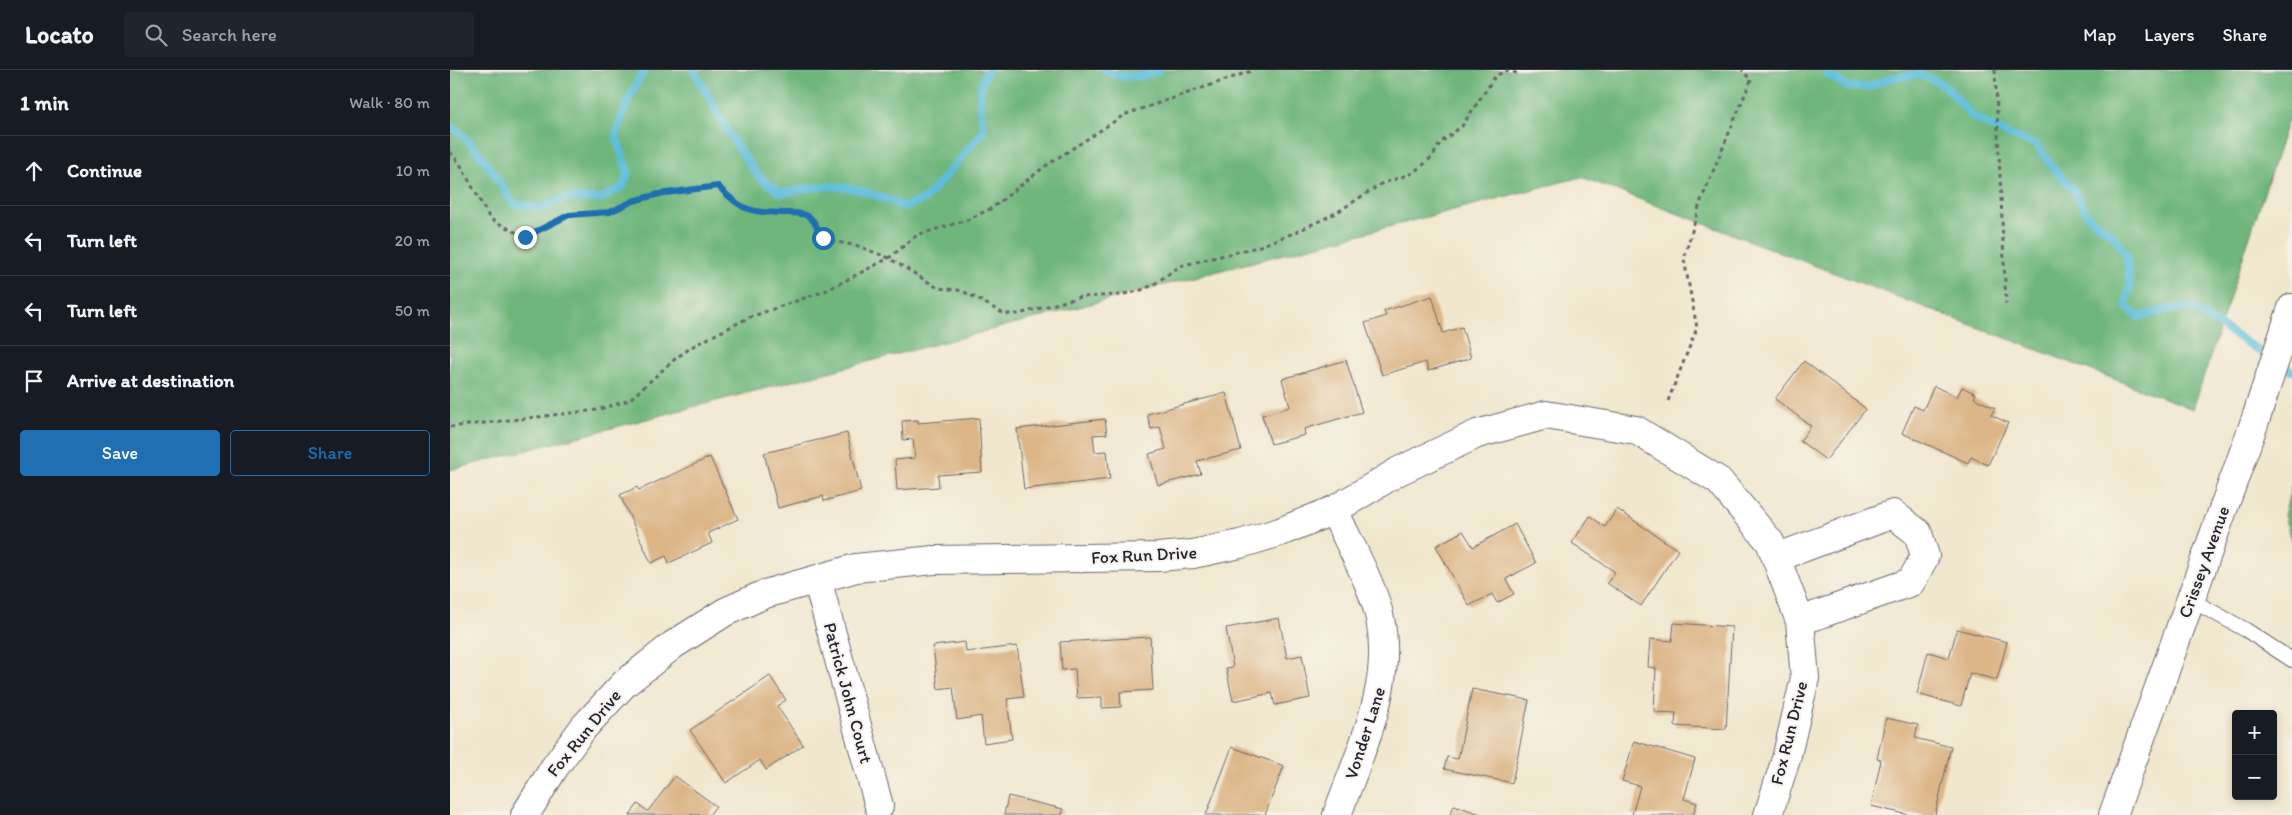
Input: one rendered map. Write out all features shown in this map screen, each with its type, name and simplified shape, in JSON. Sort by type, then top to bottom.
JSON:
[{"type":"street","name":"Crissey Avenue","points":[[2113,815],[2256,418],[2291,313]]},
{"type":"street","name":"Fox Run Drive","points":[[525,815],[554,768],[584,727],[624,684],[673,644],[725,612],[765,594],[856,568],[934,560],[1158,557],[1193,554],[1240,544],[1280,532],[1334,510],[1399,471],[1477,434],[1546,415],[1636,430],[1719,481],[1770,542],[1800,621],[1805,678],[1786,759],[1768,815]]},
{"type":"street","name":"Vonder Lane","points":[[1334,510],[1374,598],[1380,619],[1384,647],[1383,676],[1377,703],[1337,815]]},
{"type":"street","points":[[1776,558],[1893,514],[1918,533],[1925,556],[1911,582],[1800,621]]},
{"type":"street","name":"Patrick John Court","points":[[817,579],[879,806]]},
{"type":"lane","points":[[2191,600],[2246,630],[2292,660]]},
{"type":"path","points":[[450,426],[597,410],[620,404],[629,400],[676,358],[695,345],[750,317],[825,291],[890,258],[917,235],[967,220],[992,208],[1044,167],[1124,114],[1254,70]]},
{"type":"path","points":[[1668,401],[1697,328],[1684,259],[1700,203],[1751,80],[1742,70]]},
{"type":"path","points":[[1995,70],[2006,304]]},
{"type":"path","points":[[450,152],[460,164],[490,219],[525,237],[569,215],[610,212],[633,201],[659,194],[718,186],[741,207],[759,212],[805,215],[817,224],[821,236],[826,240],[858,246],[890,258],[938,288],[958,290],[969,294],[1008,315],[1019,314],[1080,297],[1119,295],[1139,291],[1153,285],[1180,266],[1257,247],[1294,234],[1336,213],[1381,184],[1410,174],[1422,166],[1433,156],[1440,143],[1462,126],[1496,75],[1508,72],[1520,74]]},
{"type":"green space","points":[[450,70],[2292,70],[2292,108],[2193,409],[1581,177],[450,470]]},
{"type":"green space","points":[[2292,485],[2292,544],[2284,515]]},
{"type":"building","points":[[1432,296],[1443,333],[1462,327],[1471,358],[1428,371],[1426,362],[1382,375],[1365,323],[1386,316],[1384,311]]},
{"type":"building","points":[[1346,360],[1362,412],[1304,429],[1305,435],[1271,444],[1262,415],[1290,407],[1282,379]]},
{"type":"building","points":[[1804,361],[1866,409],[1826,460],[1800,441],[1811,426],[1775,399]]},
{"type":"building","points":[[1934,386],[1957,397],[1962,387],[1976,394],[1974,398],[1995,408],[1991,415],[2008,423],[1988,465],[1971,457],[1968,463],[1902,433],[1914,406],[1923,410]]},
{"type":"building","points":[[1226,393],[1241,450],[1197,461],[1201,474],[1158,485],[1149,454],[1166,449],[1160,427],[1151,429],[1147,414]]},
{"type":"building","points":[[979,418],[982,472],[938,475],[939,487],[897,490],[895,460],[915,458],[913,439],[903,440],[902,421],[918,420],[918,423]]},
{"type":"building","points":[[1105,419],[1107,434],[1093,435],[1095,452],[1107,451],[1110,479],[1024,489],[1017,429]]},
{"type":"building","points":[[847,433],[861,491],[824,501],[823,496],[778,508],[764,453]]},
{"type":"building","points":[[710,457],[738,519],[708,533],[712,543],[669,563],[666,556],[651,563],[620,495],[637,487],[639,490]]},
{"type":"building","points":[[1617,509],[1678,550],[1641,606],[1607,583],[1615,572],[1572,543],[1590,516],[1605,527]]},
{"type":"building","points":[[1515,524],[1536,563],[1506,579],[1514,594],[1497,603],[1492,594],[1469,606],[1436,546],[1463,531],[1473,547]]},
{"type":"building","points":[[1279,618],[1287,658],[1302,655],[1310,698],[1275,705],[1272,693],[1233,701],[1226,668],[1233,667],[1226,628]]},
{"type":"building","points":[[1674,623],[1732,627],[1726,729],[1675,726],[1676,713],[1654,712],[1656,668],[1648,667],[1650,639],[1672,641]]},
{"type":"building","points":[[1957,629],[2007,642],[1997,680],[1970,673],[1961,706],[1917,694],[1928,652],[1949,658]]},
{"type":"building","points":[[1150,637],[1153,690],[1120,692],[1121,707],[1102,708],[1102,697],[1077,698],[1075,669],[1062,670],[1060,642]]},
{"type":"building","points":[[965,642],[966,652],[1017,646],[1024,697],[1007,699],[1012,739],[984,743],[981,716],[957,720],[953,687],[938,689],[933,646]]},
{"type":"building","points":[[770,676],[786,700],[777,706],[803,745],[766,770],[760,760],[726,783],[690,730]]},
{"type":"building","points":[[1472,689],[1529,700],[1512,783],[1444,769],[1447,757],[1458,759]]},
{"type":"building","points":[[1886,718],[1918,725],[1915,738],[1951,747],[1935,815],[1909,815],[1871,806],[1881,760],[1877,759]]},
{"type":"building","points":[[1634,741],[1695,759],[1684,799],[1697,803],[1693,815],[1632,815],[1640,786],[1622,781]]},
{"type":"building","points":[[1232,747],[1284,766],[1265,815],[1206,815]]},
{"type":"building","points":[[675,776],[716,806],[709,815],[630,815],[638,804],[648,811]]},
{"type":"building","points":[[1008,796],[1063,809],[1062,815],[1004,815]]},
{"type":"building","points":[[1454,805],[1483,815],[1450,815]]},
{"type":"waterway","points":[[450,125],[477,151],[514,204],[541,208],[566,198],[600,199],[623,187],[628,173],[616,135],[626,105],[645,70]]},
{"type":"waterway","points":[[694,70],[733,140],[758,176],[780,193],[829,186],[851,188],[873,194],[904,207],[925,199],[984,131],[980,92],[988,70]]},
{"type":"waterway","points":[[1105,70],[1124,77],[1145,75],[1159,70]]},
{"type":"waterway","points":[[1826,70],[1827,74],[1848,87],[1868,87],[1892,78],[1920,74],[1942,84],[1955,96],[1971,116],[2011,136],[2036,144],[2053,168],[2073,189],[2089,217],[2114,236],[2126,255],[2130,283],[2126,306],[2138,317],[2164,310],[2190,307],[2292,371]]},
{"type":"route","points":[[525,237],[569,215],[610,212],[633,201],[659,194],[718,186],[733,202],[746,209],[759,212],[805,215],[817,224],[823,238]]}]
